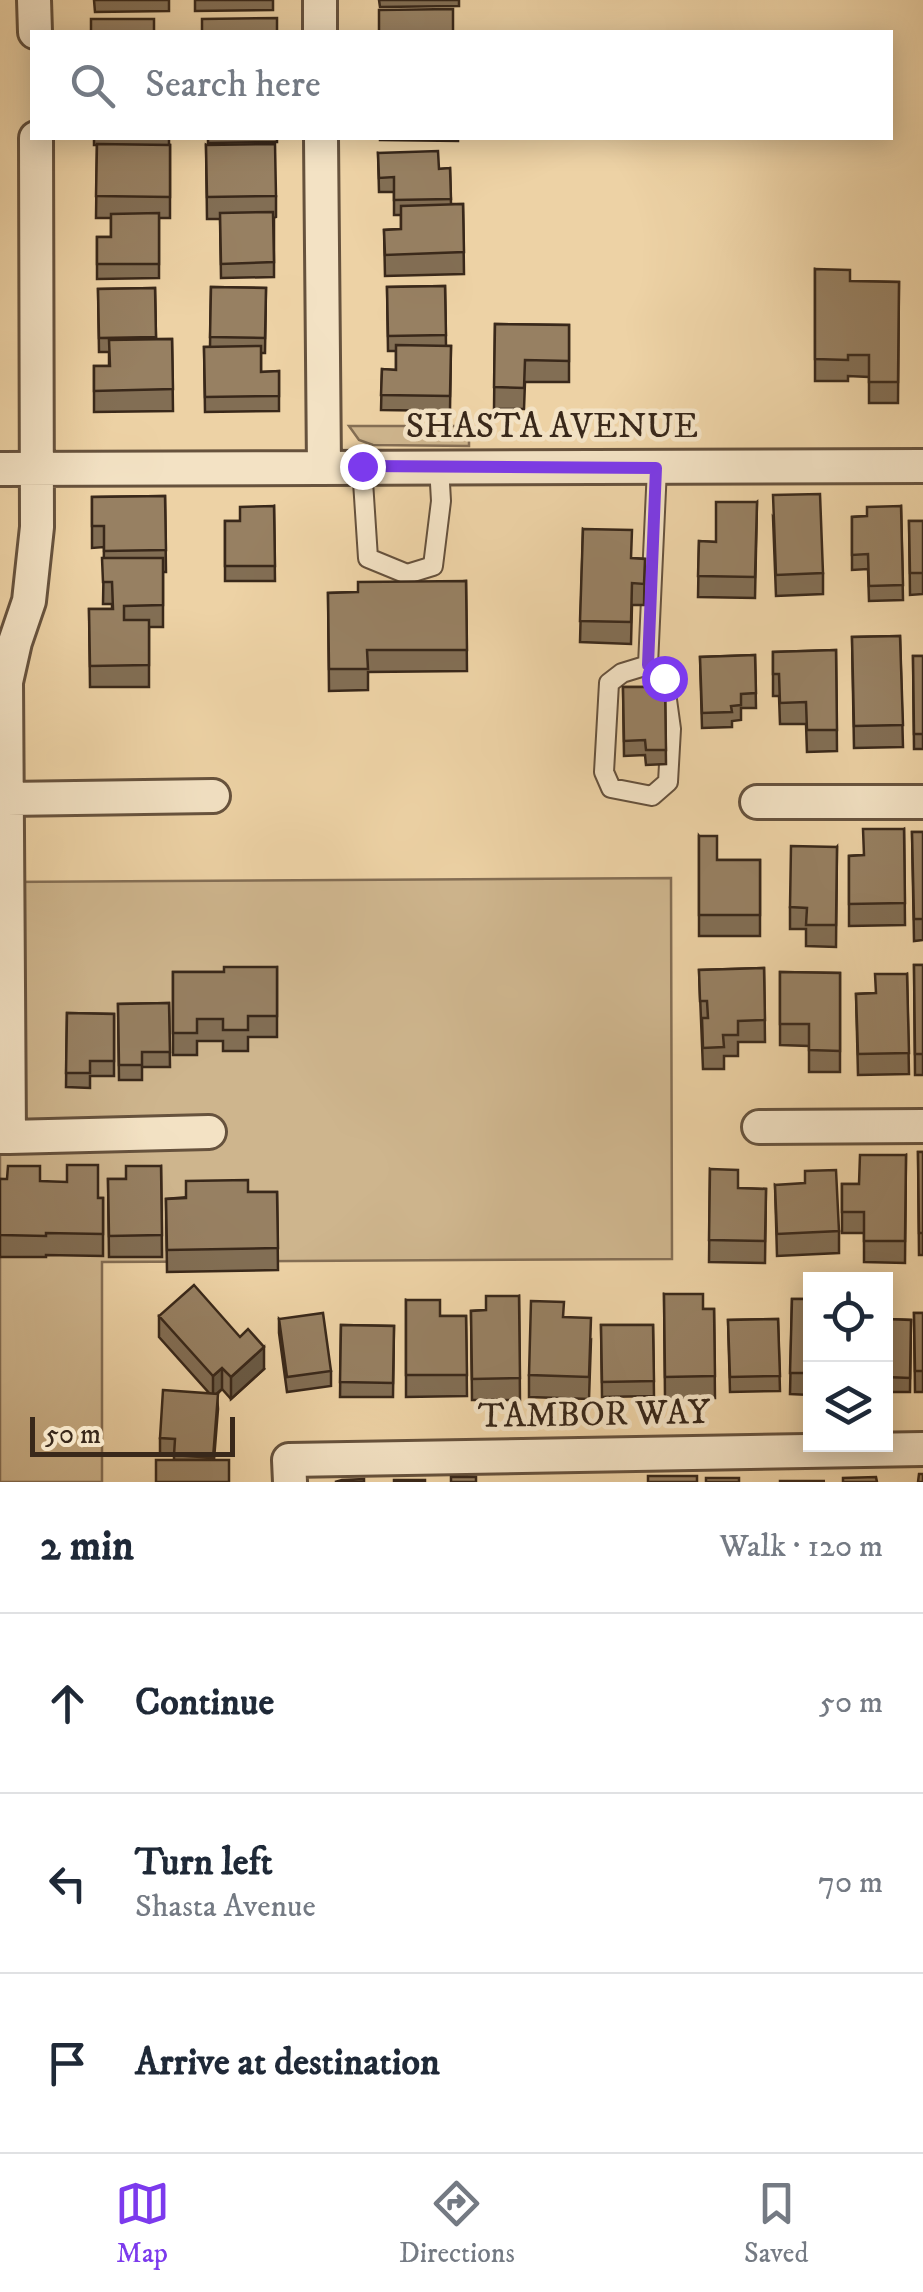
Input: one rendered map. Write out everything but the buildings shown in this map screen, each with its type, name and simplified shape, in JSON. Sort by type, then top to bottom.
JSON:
[{"type":"street","points":[[34,0],[34,30]]},
{"type":"street","points":[[320,0],[320,30]]},
{"type":"street","points":[[36,140],[37,527],[29,601],[14,642],[6,682],[4,1137],[210,1132]]},
{"type":"street","points":[[321,140],[324,467]]},
{"type":"street","name":"SHASTA AVENUE","points":[[0,469],[923,466]]},
{"type":"street","points":[[7,799],[213,796]]},
{"type":"street","points":[[758,802],[923,802]]},
{"type":"street","points":[[759,1127],[923,1126]]},
{"type":"street","name":"TAMBOR WAY","points":[[290,1482],[290,1460],[923,1449]]},
{"type":"lane","points":[[362,466],[368,558],[407,574],[433,566],[442,501],[439,466]]},
{"type":"lane","points":[[648,665],[656,468]]},
{"type":"lane","points":[[648,665],[664,678],[671,729],[668,782],[652,796],[611,788],[604,772],[610,684],[622,674],[648,665]]},
{"type":"shaded area","points":[[349,426],[469,426],[469,446],[373,445],[359,440]]},
{"type":"shaded area","points":[[671,878],[672,1259],[102,1262],[102,1482],[0,1482],[0,882]]},
{"type":"route","points":[[362,466],[656,468],[648,665],[664,678]]}]
